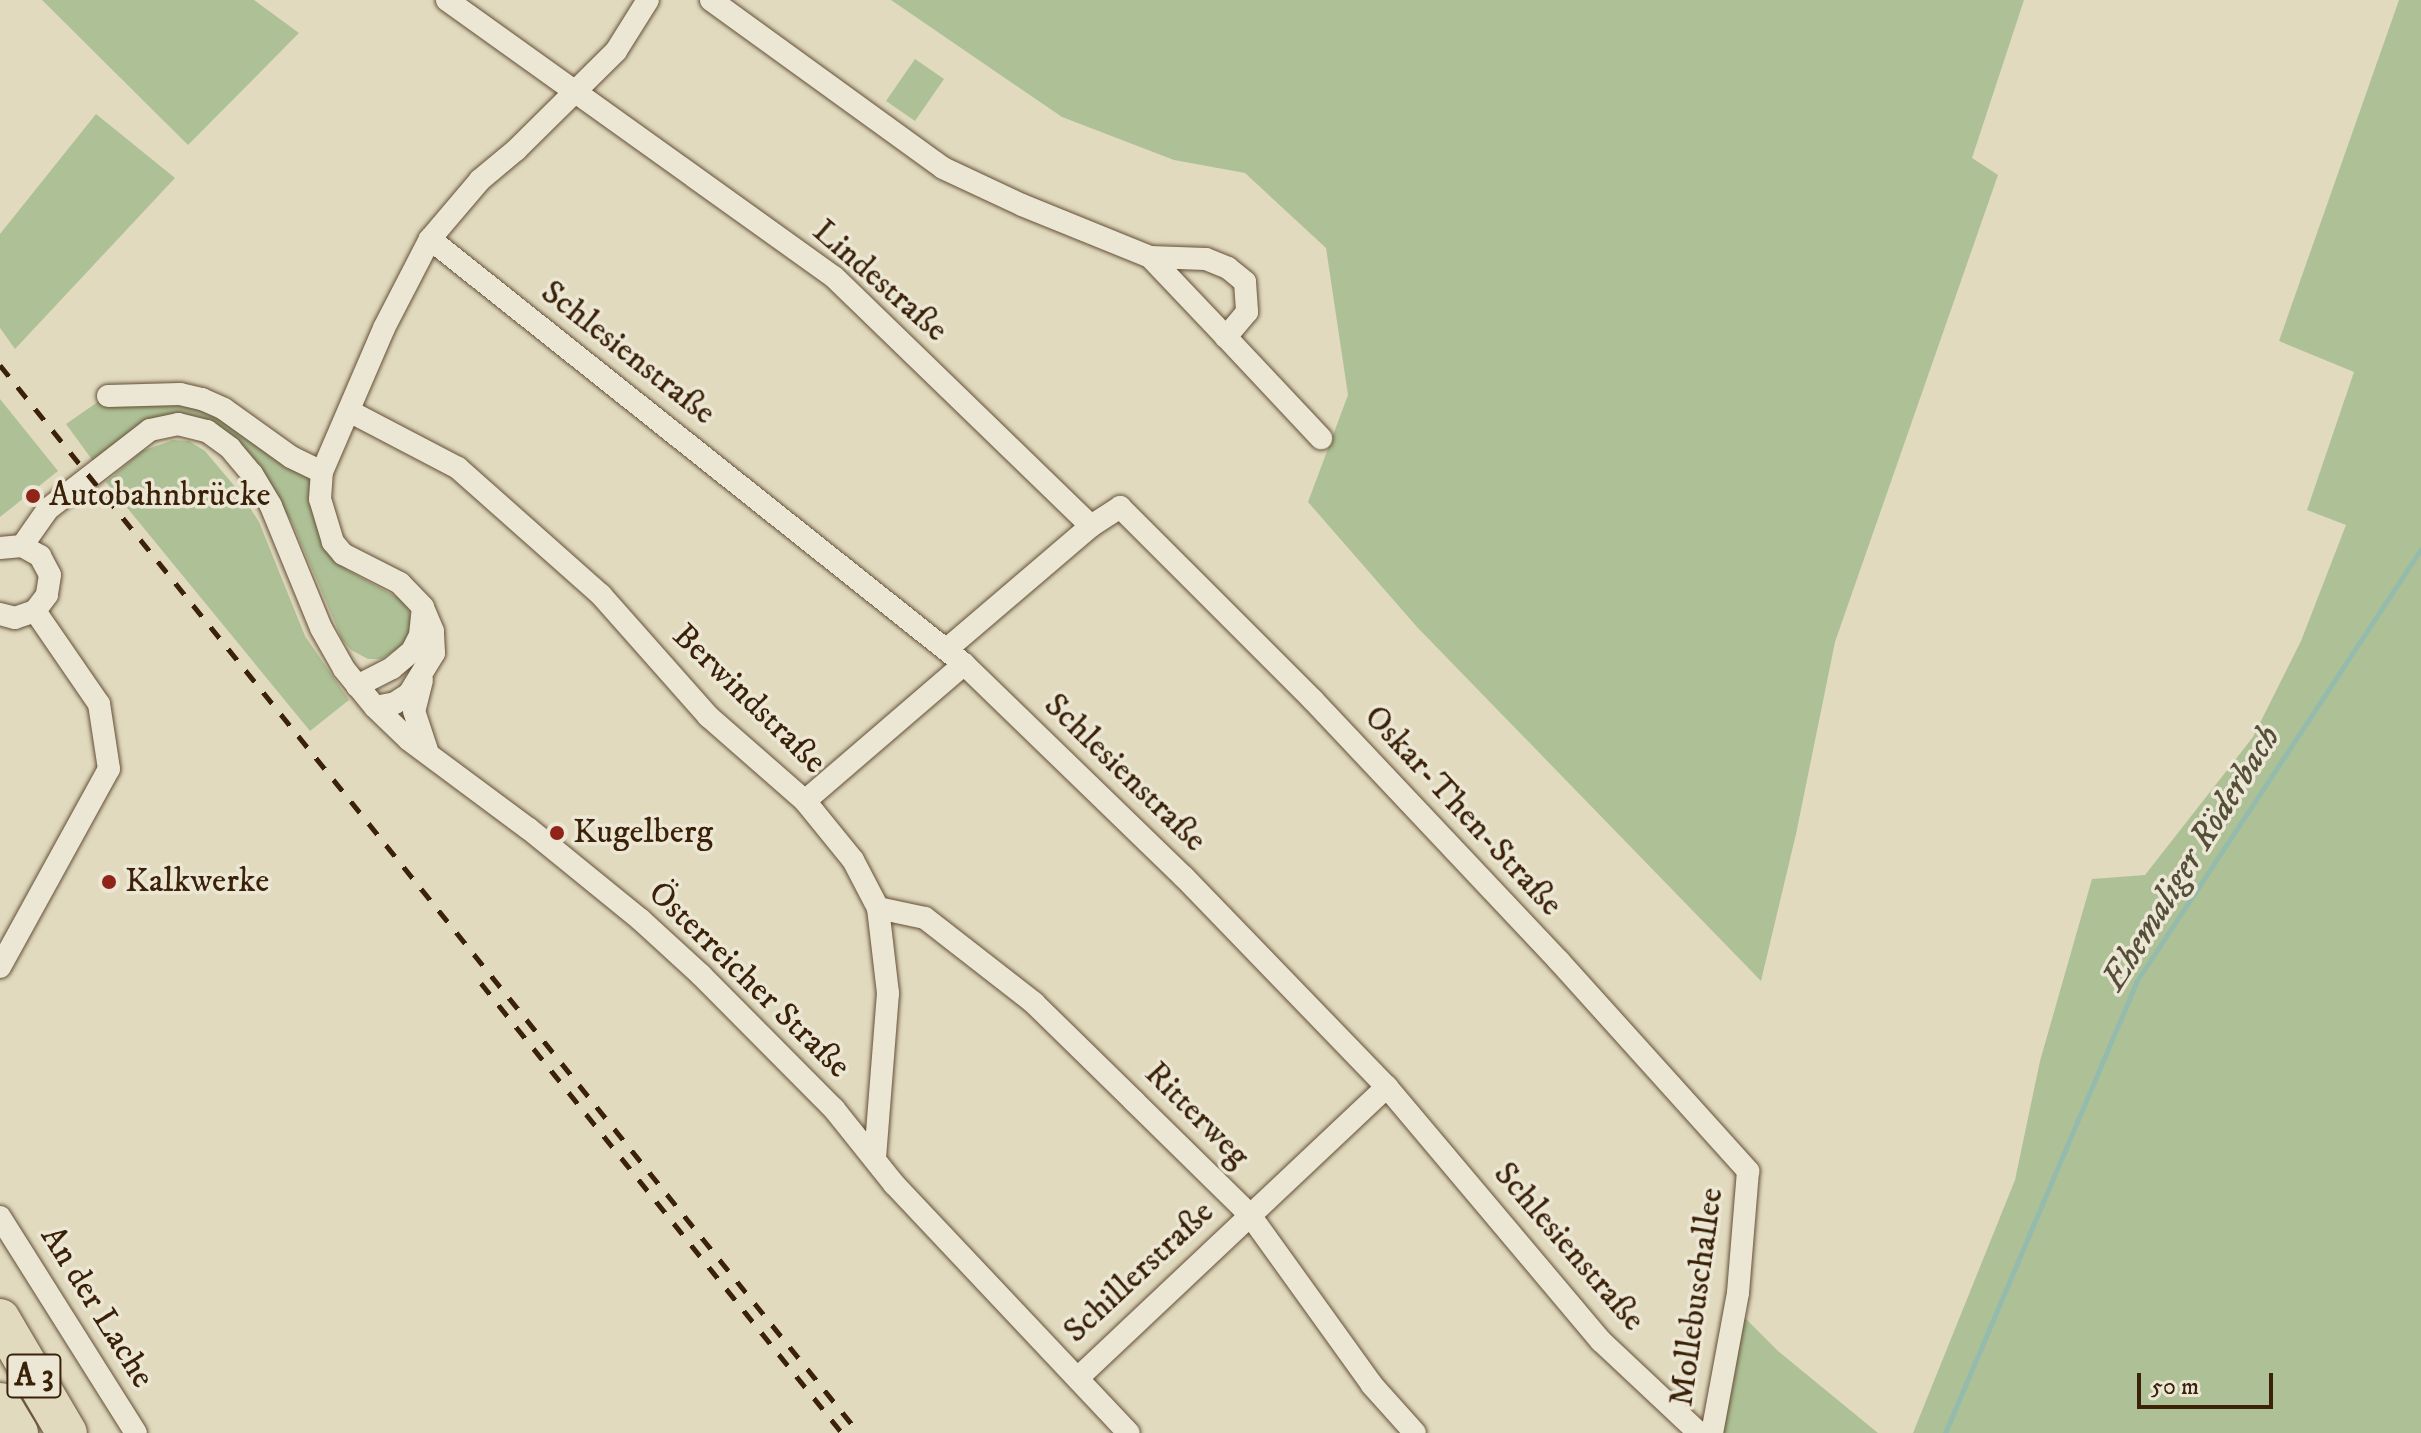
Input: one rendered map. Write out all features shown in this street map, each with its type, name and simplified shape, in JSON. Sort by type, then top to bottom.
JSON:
[{"type":"highway","name":"A 3","points":[[0,1319],[67,1433]]},
{"type":"highway","name":"A 3","points":[[0,1403],[18,1433]]},
{"type":"street","name":"Lindestraße","points":[[447,0],[834,277],[1091,526]]},
{"type":"street","points":[[429,755],[418,732],[414,711],[423,676],[434,653],[433,631],[423,607],[400,583],[343,554],[333,542],[320,499],[322,472],[384,328],[430,239],[480,180],[516,150],[616,51],[648,0]]},
{"type":"street","points":[[711,0],[943,168],[1150,257],[1206,259],[1228,268],[1245,282],[1247,312],[1226,337]]},
{"type":"street","name":"Schlesienstraße","points":[[430,239],[955,656],[1184,877],[1387,1087],[1601,1341],[1699,1433]]},
{"type":"street","points":[[1150,257],[1321,438]]},
{"type":"street","points":[[108,396],[180,394],[202,399],[224,409],[291,457],[322,472]]},
{"type":"street","name":"Berwindstraße","points":[[349,411],[458,468],[601,595],[708,716],[805,801],[853,860],[878,908],[888,993],[875,1159]]},
{"type":"street","name":"Österreicher Straße","points":[[11,547],[48,509],[131,441],[150,430],[178,424],[207,431],[230,448],[265,495],[295,558],[321,628],[357,686],[375,707],[429,755],[529,829],[641,920],[701,975],[834,1109],[894,1184],[1129,1433]]},
{"type":"street","name":"Oskar-Then-Straße","points":[[1091,526],[1120,507],[1313,700],[1559,961],[1748,1171]]},
{"type":"street","points":[[805,801],[1091,526]]},
{"type":"street","points":[[0,614],[15,618],[35,611],[47,595],[50,575],[40,556],[11,547]]},
{"type":"street","points":[[357,686],[392,668],[412,651],[420,635],[423,607]]},
{"type":"street","points":[[0,967],[109,769],[99,704],[35,611]]},
{"type":"street","points":[[375,707],[395,703],[409,694],[423,676]]},
{"type":"street","name":"Ritterweg","points":[[878,908],[925,918],[1034,1003],[1250,1215],[1372,1385],[1415,1433]]},
{"type":"street","name":"Schillerstraße","points":[[1079,1377],[1387,1087]]},
{"type":"street","name":"Mollebuschallee","points":[[1712,1433],[1738,1293],[1748,1171]]},
{"type":"street","name":"An der Lache","points":[[0,1217],[136,1433]]},
{"type":"green space","points":[[42,0],[254,0],[299,33],[188,145]]},
{"type":"green space","points":[[891,0],[2024,0],[1972,158],[1998,175],[1835,642],[1796,834],[1761,981],[1417,627],[1308,502],[1348,395],[1326,248],[1245,173],[1174,160],[1062,117]]},
{"type":"green space","points":[[2399,0],[2421,0],[2421,1433],[1913,1433],[2015,1180],[2040,1061],[2092,879],[2145,875],[2253,737],[2301,641],[2346,525],[2307,510],[2354,372],[2279,341]]},
{"type":"green space","points":[[915,59],[944,79],[915,121],[886,101]]},
{"type":"green space","points":[[96,114],[175,178],[15,349],[0,328],[0,234]]},
{"type":"green space","points":[[0,399],[58,471],[0,517]]},
{"type":"green space","points":[[102,399],[166,400],[206,409],[313,474],[325,545],[347,570],[406,602],[413,625],[404,645],[381,659],[368,659],[351,650],[342,639],[292,522],[263,479],[181,415],[159,417],[137,426],[93,461],[66,424]]},
{"type":"green space","points":[[173,440],[189,441],[205,451],[242,495],[259,522],[305,636],[349,700],[310,731],[106,482],[142,451]]},
{"type":"green space","points":[[1742,1315],[1778,1351],[1878,1433],[1723,1433],[1736,1368]]},
{"type":"waterway","name":"Ehemaliger Röderbach","points":[[1945,1433],[2136,982],[2421,549]]},
{"type":"railway","points":[[0,365],[859,1433]]},
{"type":"railway","points":[[481,983],[842,1433]]},
{"type":"place","name":"Autobahnbrücke","points":[[33,496]]},
{"type":"place","name":"Kugelberg","points":[[557,833]]},
{"type":"place","name":"Kalkwerke","points":[[109,882]]}]
